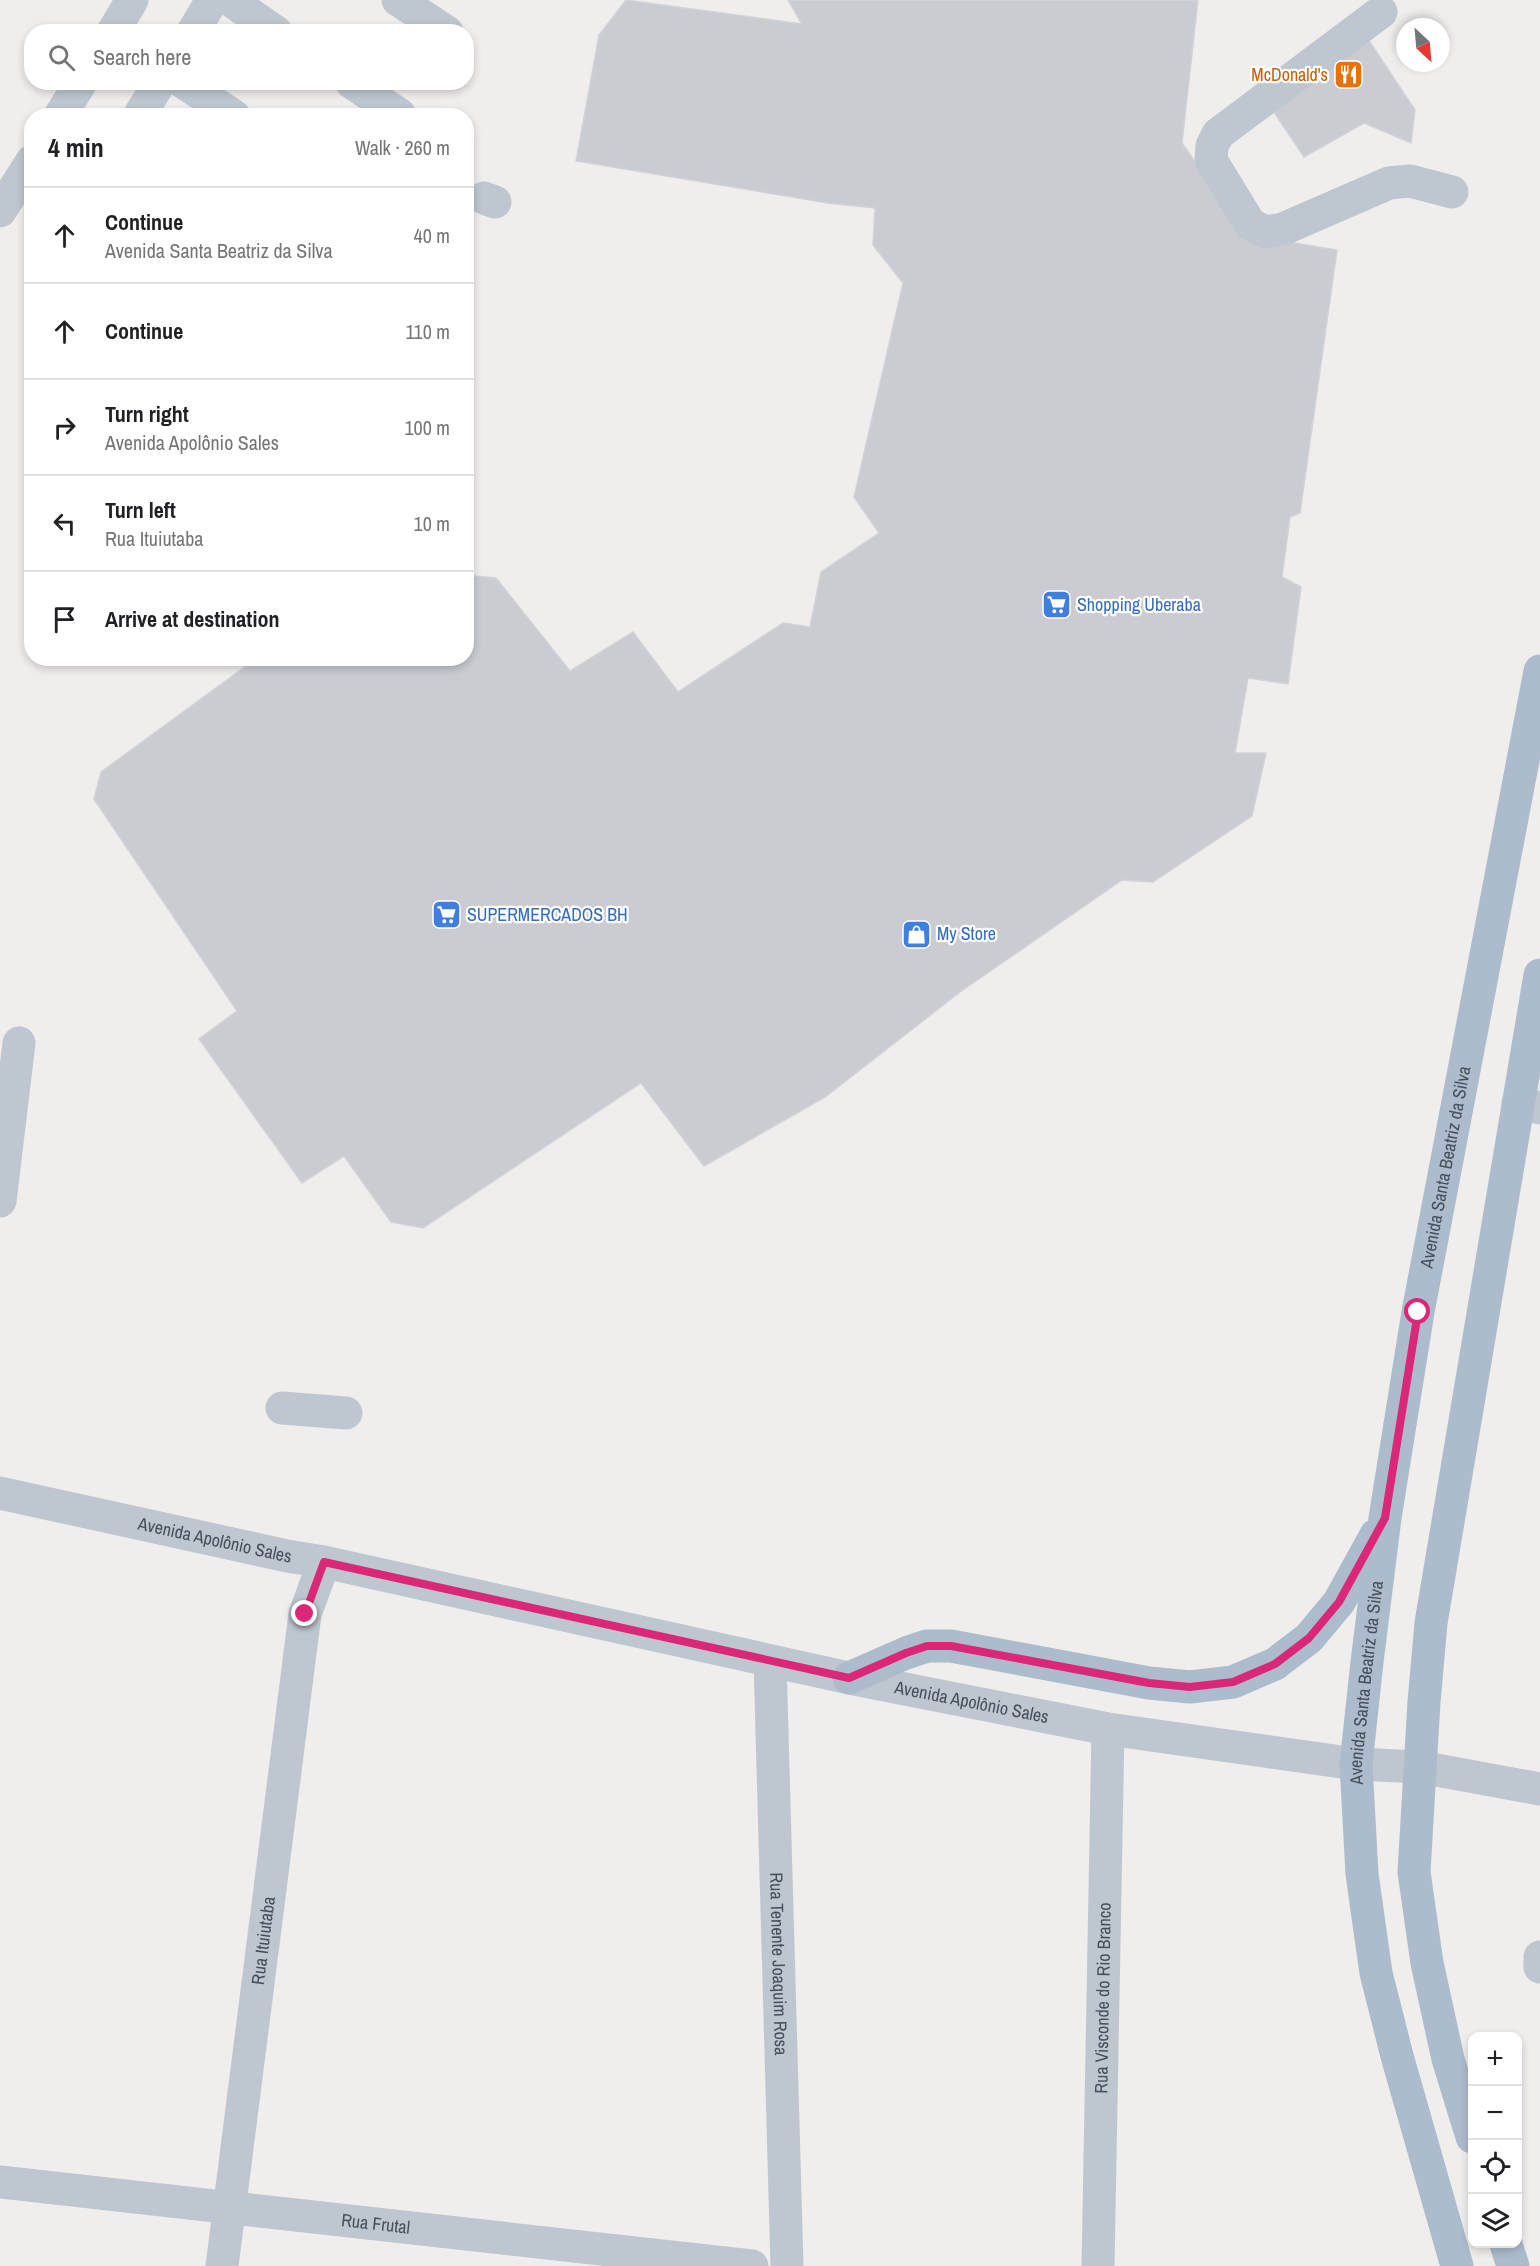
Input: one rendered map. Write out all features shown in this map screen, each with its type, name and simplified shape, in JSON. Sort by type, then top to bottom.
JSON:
[{"type":"main road","name":"Avenida Santa Beatriz da Silva","points":[[1457,2266],[1397,2056],[1376,1973],[1362,1874],[1356,1764],[1385,1518],[1418,1312],[1540,671]]},
{"type":"main road","points":[[1468,2121],[1448,2059],[1426,1963],[1414,1872],[1420,1767],[1431,1623],[1529,1106],[1540,975]]},
{"type":"main road","points":[[849,1678],[927,1646],[951,1646],[1149,1683],[1190,1687],[1233,1682],[1275,1664],[1309,1638],[1339,1602],[1385,1518]]},
{"type":"main road","points":[[1507,2248],[1513,2266]]},
{"type":"street","points":[[117,24],[132,0]]},
{"type":"street","points":[[198,24],[212,0]]},
{"type":"street","points":[[230,0],[264,24]]},
{"type":"street","points":[[398,0],[435,24]]},
{"type":"street","points":[[1381,12],[1218,134],[1212,146],[1210,160],[1250,224],[1265,232],[1283,230],[1389,183],[1410,181],[1452,192]]},
{"type":"street","points":[[65,108],[76,90]]},
{"type":"street","points":[[144,108],[155,90]]},
{"type":"street","points":[[195,90],[222,108]]},
{"type":"street","points":[[363,90],[390,108]]},
{"type":"street","points":[[0,211],[24,174]]},
{"type":"street","points":[[0,1201],[19,1042]]},
{"type":"street","points":[[282,1408],[346,1413]]},
{"type":"street","name":"Avenida Apolônio Sales","points":[[0,1493],[849,1678],[1108,1729],[1356,1764],[1420,1767],[1540,1789]]},
{"type":"street","name":"Rua Ituiutaba","points":[[287,1556],[305,1614]]},
{"type":"street","name":"Rua Ituiutaba","points":[[222,2266],[305,1614],[324,1562]]},
{"type":"street","name":"Rua Tenente Joaquim Rosa","points":[[770,1661],[787,2266]]},
{"type":"street","name":"Rua Visconde do Rio Branco","points":[[1098,2266],[1108,1729]]},
{"type":"street","points":[[1540,1957],[1540,1967]]},
{"type":"street","name":"Rua Frutal","points":[[0,2182],[752,2266]]},
{"type":"building","name":"Shopping Uberaba","points":[[626,0],[802,24],[788,0],[1198,0],[1182,143],[1246,235],[1337,250],[1300,513],[1290,517],[1282,577],[1301,587],[1288,684],[1248,678],[1235,753],[1266,753],[1252,816],[1153,882],[1122,880],[960,992],[825,1097],[704,1166],[641,1083],[423,1228],[391,1222],[344,1156],[302,1183],[199,1039],[237,1011],[94,799],[101,772],[246,666],[474,666],[474,576],[496,578],[570,671],[633,632],[678,692],[783,623],[810,627],[821,572],[879,533],[854,497],[903,283],[873,245],[875,208],[828,203],[576,161],[599,35]]},
{"type":"building","name":"McDonald's","points":[[1366,36],[1415,110],[1411,143],[1364,123],[1304,157],[1269,105]]},
{"type":"place","name":"McDonald's","points":[[1349,75]]},
{"type":"place","name":"Shopping Uberaba","points":[[1056,605]]},
{"type":"place","name":"SUPERMERCADOS BH","points":[[446,915]]},
{"type":"place","name":"My Store","points":[[916,934]]},
{"type":"route","points":[[305,1614],[324,1562],[849,1678],[927,1646],[951,1646],[1149,1683],[1190,1687],[1233,1682],[1275,1664],[1309,1638],[1339,1602],[1385,1518],[1418,1312]]}]
